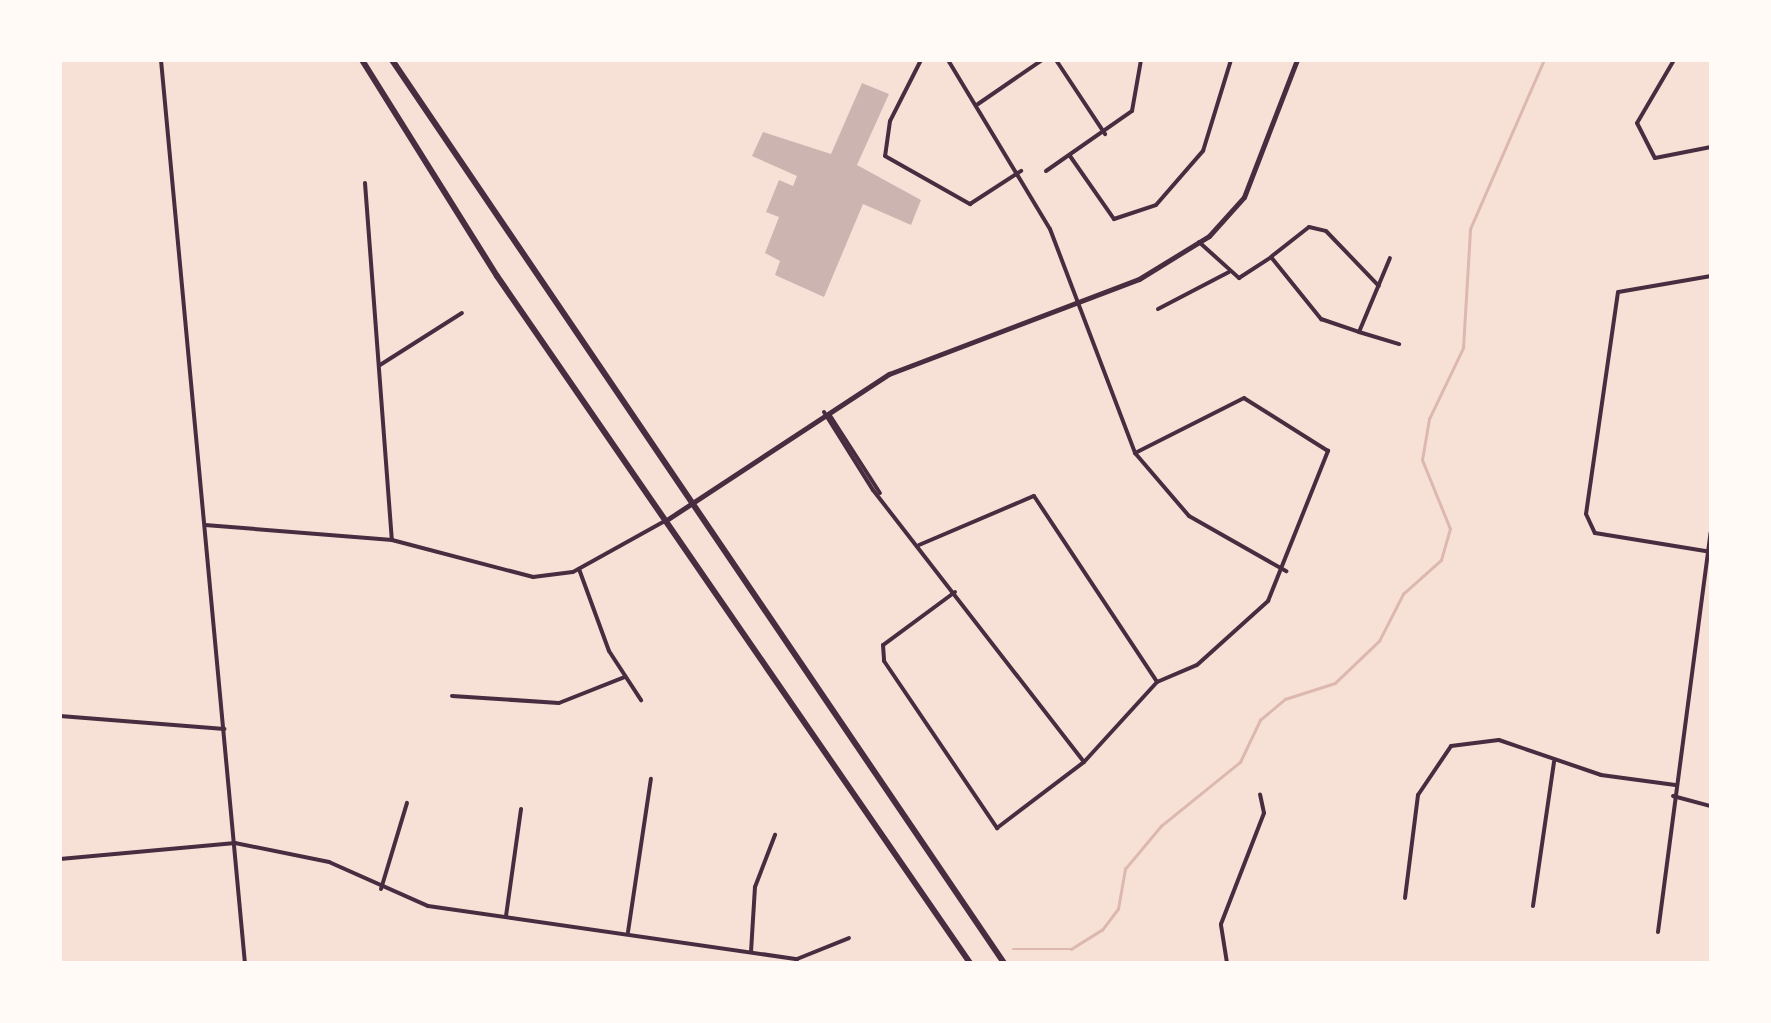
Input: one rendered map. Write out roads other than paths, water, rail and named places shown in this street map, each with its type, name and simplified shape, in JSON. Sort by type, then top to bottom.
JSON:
[{"type":"highway","points":[[362,60],[666,521],[970,963]]},
{"type":"highway","points":[[392,60],[688,504],[1004,963]]},
{"type":"street","points":[[161,60],[244,963]]},
{"type":"street","points":[[921,60],[890,120],[885,156],[970,204],[1021,171]]},
{"type":"street","points":[[948,60],[1021,171],[1135,452],[1189,516],[1286,571]]},
{"type":"street","points":[[978,104],[1042,60]]},
{"type":"street","points":[[1056,60],[1105,134]]},
{"type":"street","points":[[1046,171],[1105,134],[1132,111],[1141,60]]},
{"type":"street","points":[[1070,156],[1114,219],[1156,205],[1202,151],[1231,60]]},
{"type":"street","points":[[205,525],[392,540],[533,577],[578,569],[666,521],[824,412],[928,355],[1076,306],[1199,242],[1244,196],[1296,60]]},
{"type":"street","points":[[1674,60],[1637,123],[1655,158],[1711,147]]},
{"type":"street","points":[[365,183],[392,540]]},
{"type":"street","points":[[1199,242],[1239,278],[1309,228],[1326,230],[1379,286]]},
{"type":"street","points":[[1272,257],[1320,319],[1399,344]]},
{"type":"street","points":[[1359,332],[1390,258]]},
{"type":"street","points":[[1158,309],[1228,272]]},
{"type":"street","points":[[1710,552],[1596,533],[1589,524],[1618,292],[1711,276]]},
{"type":"street","points":[[380,365],[462,314]]},
{"type":"street","points":[[956,592],[882,644],[884,661],[997,828],[1084,762],[1158,682],[1223,644],[1286,571],[1328,450],[1318,437],[1244,398],[1135,452]]},
{"type":"street","points":[[824,412],[880,493],[1084,762]]},
{"type":"street","points":[[824,412],[880,493]]},
{"type":"street","points":[[919,545],[1034,496],[1158,682]]},
{"type":"street","points":[[1658,932],[1711,532]]},
{"type":"street","points":[[578,569],[625,677],[641,700]]},
{"type":"street","points":[[452,696],[559,703],[625,677]]},
{"type":"street","points":[[60,716],[224,729]]},
{"type":"street","points":[[1404,898],[1418,794],[1451,746],[1499,740],[1554,762],[1676,785]]},
{"type":"street","points":[[1533,906],[1554,762]]},
{"type":"street","points":[[628,933],[651,779]]},
{"type":"street","points":[[1227,963],[1221,924],[1264,813],[1260,794]]},
{"type":"street","points":[[1673,796],[1711,806]]},
{"type":"street","points":[[381,889],[407,803]]},
{"type":"street","points":[[506,916],[522,809]]},
{"type":"street","points":[[752,952],[754,887],[776,836]]},
{"type":"street","points":[[60,859],[235,843],[329,862],[381,889],[506,916],[752,952],[819,956],[849,938]]},
{"type":"waterway","points":[[1013,949],[1071,949],[1102,930],[1118,909],[1125,869],[1161,826],[1240,762],[1260,720],[1285,699],[1335,683],[1379,641],[1403,594],[1441,560],[1450,529],[1422,460],[1429,419],[1463,348],[1470,229],[1544,60]]}]
